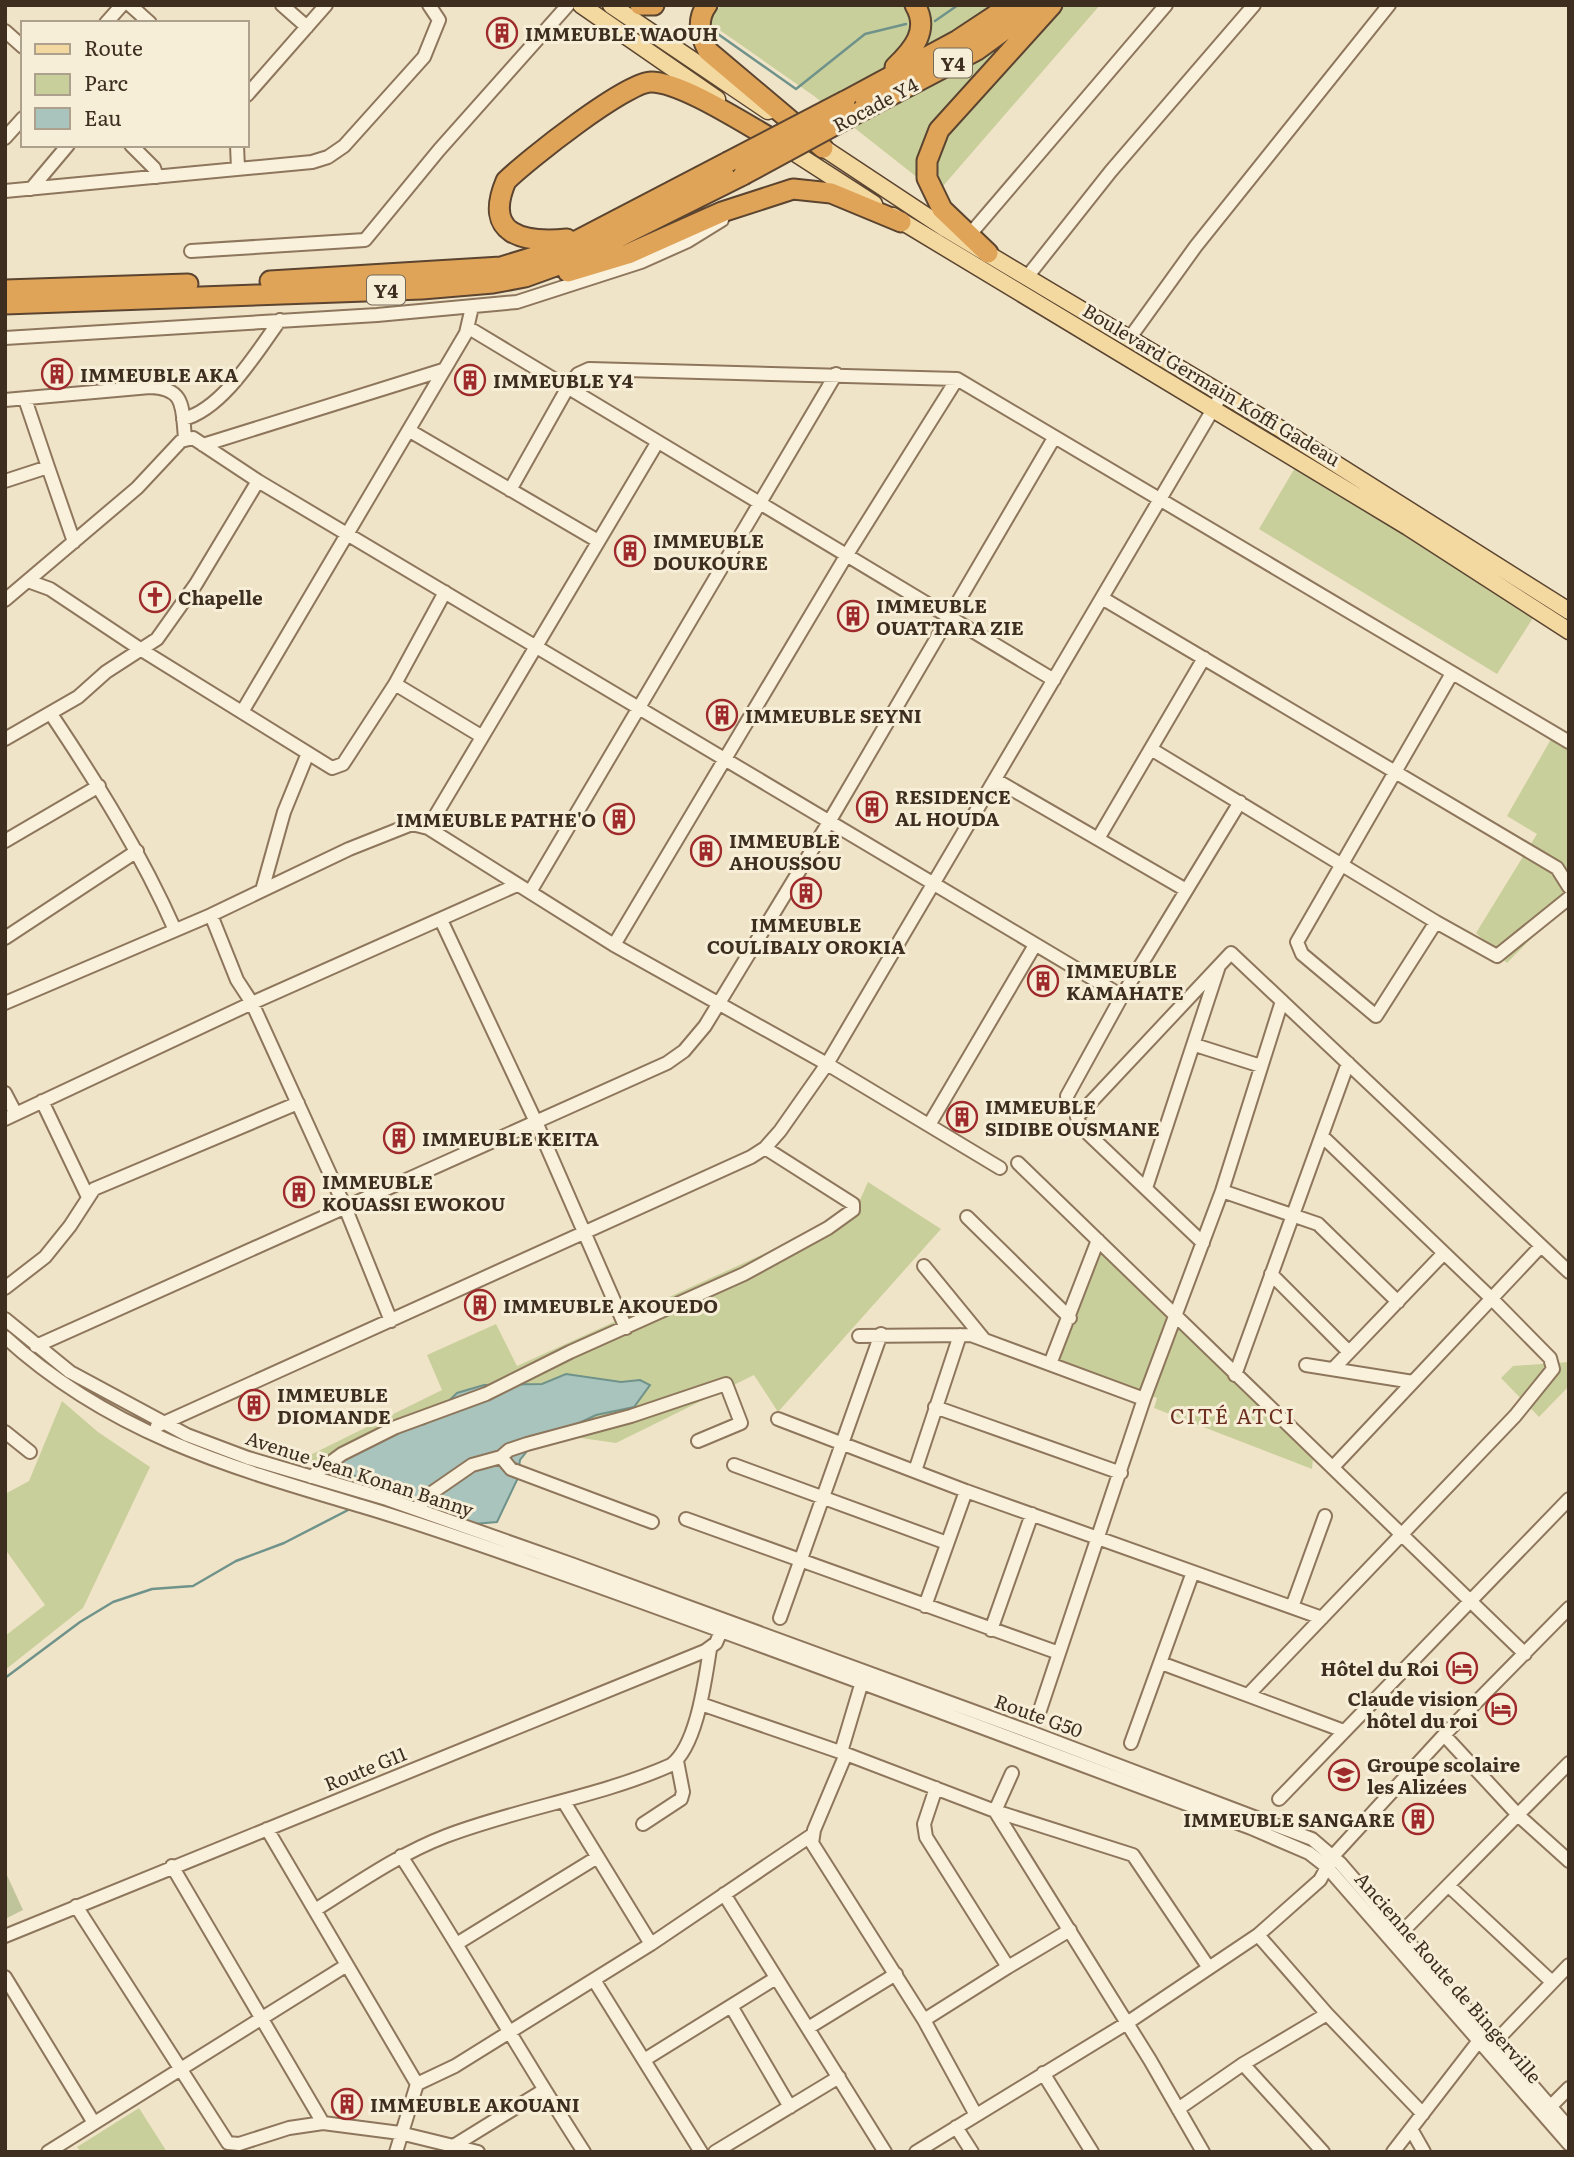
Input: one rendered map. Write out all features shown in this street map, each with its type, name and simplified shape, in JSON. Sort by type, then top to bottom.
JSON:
[{"type":"highway","points":[[640,5],[654,5]]},
{"type":"highway","points":[[707,5],[701,20],[700,36],[708,51],[823,148]]},
{"type":"highway","points":[[869,88],[910,52],[919,37],[922,22],[915,5]]},
{"type":"highway","name":"Rocade Y4","points":[[853,106],[869,88],[958,40],[1011,5]]},
{"type":"highway","name":"Rocade Y4","points":[[735,169],[853,106],[977,50],[1039,5]]},
{"type":"highway","points":[[988,253],[967,237],[942,209],[930,186],[927,161],[932,142],[952,114],[1052,5]]},
{"type":"highway","points":[[598,232],[570,239],[540,242],[519,237],[504,227],[499,212],[501,194],[513,174],[593,114],[639,84],[660,83],[686,92],[781,144]]},
{"type":"highway","name":"Y4","points":[[5,290],[481,270],[537,257],[735,169]]},
{"type":"highway","name":"Y4","points":[[5,304],[422,289],[525,277],[575,259],[735,169]]},
{"type":"highway","points":[[525,277],[582,269],[628,254],[755,200],[793,189],[831,193],[901,222]]},
{"type":"main road","points":[[580,5],[781,144]]},
{"type":"main road","points":[[611,5],[823,148],[967,237]]},
{"type":"main road","name":"Boulevard Germain Koffi Gadeau","points":[[781,144],[901,222],[1217,401],[1569,611]]},
{"type":"main road","name":"Boulevard Germain Koffi Gadeau","points":[[988,253],[1129,339],[1217,401],[1569,631]]},
{"type":"street","points":[[108,21],[122,5]]},
{"type":"street","points":[[130,5],[148,21]]},
{"type":"street","points":[[282,5],[307,26]]},
{"type":"street","points":[[248,94],[326,5]]},
{"type":"street","points":[[5,191],[313,162],[328,157],[344,146],[430,47],[439,20],[429,5]]},
{"type":"street","points":[[191,251],[365,240],[439,150],[568,5]]},
{"type":"street","points":[[967,237],[1166,5]]},
{"type":"street","points":[[1027,277],[1111,171],[1254,5]]},
{"type":"street","points":[[1129,339],[1196,246],[1389,5]]},
{"type":"street","points":[[5,32],[21,45]]},
{"type":"street","points":[[5,138],[21,120]]},
{"type":"street","points":[[31,189],[66,147]]},
{"type":"street","points":[[133,147],[148,161],[157,177]]},
{"type":"street","points":[[237,147],[238,169]]},
{"type":"street","points":[[5,338],[472,307],[527,299],[641,262],[688,241],[755,200]]},
{"type":"street","points":[[242,712],[469,328],[472,307]]},
{"type":"street","points":[[183,419],[201,414],[241,373],[280,320]]},
{"type":"street","points":[[469,328],[1054,680]]},
{"type":"street","points":[[510,490],[568,387],[580,372],[589,369],[957,379],[1451,675],[1569,742]]},
{"type":"street","points":[[203,445],[443,370]]},
{"type":"street","points":[[530,892],[836,374]]},
{"type":"street","points":[[614,945],[846,556],[957,379]]},
{"type":"street","points":[[5,400],[150,387],[169,388],[177,396],[185,438]]},
{"type":"street","points":[[25,399],[74,542]]},
{"type":"street","points":[[151,1435],[160,1422],[584,1234],[765,1148],[827,1064],[1217,401]]},
{"type":"street","points":[[410,431],[598,541]]},
{"type":"street","points":[[5,600],[137,488],[166,454],[185,438],[193,438],[258,481],[1122,996]]},
{"type":"street","points":[[36,1346],[677,1057],[698,1037],[829,822],[1054,438]]},
{"type":"street","points":[[428,828],[657,443]]},
{"type":"street","points":[[5,481],[48,467]]},
{"type":"street","points":[[5,739],[78,697],[106,672],[157,639],[183,603],[258,481]]},
{"type":"street","points":[[29,581],[50,589],[332,768],[338,767],[394,684],[445,592]]},
{"type":"street","points":[[1102,598],[1557,869],[1569,887]]},
{"type":"street","points":[[1099,837],[1204,658]]},
{"type":"street","points":[[1436,922],[1376,1016],[1301,954],[1297,947],[1300,935],[1345,865],[1451,675]]},
{"type":"street","points":[[394,684],[481,736]]},
{"type":"street","points":[[51,714],[99,786],[137,851],[174,930]]},
{"type":"street","points":[[1151,749],[1436,922],[1497,956],[1569,898]]},
{"type":"street","points":[[263,887],[278,832],[309,753]]},
{"type":"street","points":[[996,780],[1099,837],[1186,890]]},
{"type":"street","points":[[5,841],[99,786]]},
{"type":"street","points":[[1067,1096],[1122,996],[1240,802]]},
{"type":"street","points":[[5,1003],[211,915],[263,887],[412,824],[428,828],[614,945],[827,1064],[1000,1168]]},
{"type":"street","points":[[5,938],[137,851]]},
{"type":"street","points":[[5,1093],[11,1116],[252,1003],[517,885]]},
{"type":"street","points":[[211,915],[237,980],[252,1003],[345,1207],[391,1321]]},
{"type":"street","points":[[441,920],[536,1122],[626,1328]]},
{"type":"street","points":[[929,1125],[1035,945]]},
{"type":"street","points":[[1203,1243],[1081,1127],[1077,1117],[1229,953],[1235,954],[1569,1272]]},
{"type":"street","points":[[1146,1188],[1195,1045],[1220,961]]},
{"type":"street","points":[[1040,1710],[1144,1399],[1222,1191],[1282,1001]]},
{"type":"street","points":[[1195,1045],[1261,1066]]},
{"type":"street","points":[[1235,1374],[1348,1063]]},
{"type":"street","points":[[42,1101],[87,1195]]},
{"type":"street","points":[[5,1288],[45,1257],[70,1226],[87,1195],[119,1177],[298,1103]]},
{"type":"street","points":[[1248,1695],[1515,1416],[1553,1369],[1550,1358],[1491,1298],[1322,1136]]},
{"type":"street","points":[[311,1477],[342,1454],[396,1427],[486,1394],[755,1269],[828,1228],[853,1210],[853,1204],[765,1148]]},
{"type":"street","points":[[1018,1163],[1525,1654]]},
{"type":"street","points":[[1222,1191],[1294,1213],[1323,1227],[1398,1302]]},
{"type":"street","points":[[967,1217],[1070,1318]]},
{"type":"street","points":[[1050,1364],[1098,1240]]},
{"type":"street","points":[[1333,1467],[1541,1246]]},
{"type":"street","points":[[1333,1369],[1444,1253]]},
{"type":"street","points":[[924,1266],[983,1338]]},
{"type":"street","points":[[1271,1274],[1349,1352]]},
{"type":"street","name":"Avenue Jean Konan Banny","points":[[5,1320],[70,1372],[160,1422],[248,1458],[387,1499],[723,1626]]},
{"type":"street","points":[[780,1618],[881,1334]]},
{"type":"street","points":[[859,1336],[960,1335],[983,1338],[1144,1399]]},
{"type":"street","points":[[915,1471],[960,1335]]},
{"type":"street","name":"Avenue Jean Konan Banny","points":[[5,1337],[65,1385],[151,1435],[211,1460],[363,1506],[723,1626]]},
{"type":"street","points":[[1306,1365],[1413,1382]]},
{"type":"street","points":[[417,1510],[440,1486],[472,1465],[502,1458],[509,1450],[527,1444],[631,1416],[726,1384],[741,1423],[698,1441]]},
{"type":"street","points":[[935,1407],[1121,1473]]},
{"type":"street","points":[[778,1419],[966,1491],[1322,1618]]},
{"type":"street","points":[[5,1432],[30,1452]]},
{"type":"street","points":[[502,1458],[510,1469],[652,1522]]},
{"type":"street","points":[[734,1465],[947,1543]]},
{"type":"street","points":[[925,1606],[966,1491]]},
{"type":"street","points":[[1279,1799],[1569,1499]]},
{"type":"street","points":[[991,1630],[1032,1514]]},
{"type":"street","points":[[1292,1607],[1325,1516]]},
{"type":"street","points":[[686,1519],[1059,1653]]},
{"type":"street","points":[[1131,1743],[1193,1572]]},
{"type":"street","points":[[916,2152],[1127,2023],[1258,1935],[1314,1886],[1330,1862],[1444,1735],[1569,1608]]},
{"type":"street","points":[[643,1824],[681,1799],[683,1792],[677,1761],[701,1704],[710,1649],[723,1626]]},
{"type":"street","name":"Route G50","points":[[723,1626],[861,1685],[1251,1828],[1330,1862]]},
{"type":"street","name":"Route G50","points":[[723,1626],[1298,1833],[1330,1862]]},
{"type":"street","name":"Route G11","points":[[5,1936],[710,1649]]},
{"type":"street","points":[[1161,1664],[1344,1731]]},
{"type":"street","points":[[861,1685],[843,1753],[812,1835],[815,1849],[924,2020],[976,2115]]},
{"type":"street","points":[[701,1704],[843,1753],[995,1811],[1133,1855],[1209,1968]]},
{"type":"street","points":[[1444,1735],[1519,1816],[1569,1861]]},
{"type":"street","points":[[315,1910],[401,1856],[447,1836],[564,1802],[660,1770],[677,1761]]},
{"type":"street","points":[[1400,1934],[1450,1887],[1569,1763]]},
{"type":"street","points":[[995,1811],[1012,1773]]},
{"type":"street","points":[[936,1788],[924,1824],[926,1837],[1008,1967]]},
{"type":"street","points":[[564,1802],[651,1944]]},
{"type":"street","points":[[995,1811],[1127,2023],[1203,2152]]},
{"type":"street","points":[[267,1829],[417,2084]]},
{"type":"street","points":[[396,2152],[417,2084],[455,2066],[594,1980],[812,1835]]},
{"type":"street","points":[[401,1856],[458,1943],[544,2090],[584,2152]]},
{"type":"street","points":[[458,1943],[596,1857]]},
{"type":"street","name":"Ancienne Route de Bingerville","points":[[1330,1862],[1400,1934],[1569,2128]]},
{"type":"street","name":"Ancienne Route de Bingerville","points":[[1330,1862],[1478,2042],[1569,2144]]},
{"type":"street","points":[[172,1866],[323,2123]]},
{"type":"street","points":[[1450,1887],[1552,1982]]},
{"type":"street","points":[[724,1894],[885,2152]]},
{"type":"street","points":[[76,1906],[228,2143],[239,2144],[289,2128],[323,2123],[400,2133],[478,2152]]},
{"type":"street","points":[[924,2020],[1070,1930]]},
{"type":"street","points":[[1258,1935],[1327,2014],[1423,2114]]},
{"type":"street","points":[[48,2152],[68,2147],[94,2123],[347,1965]]},
{"type":"street","points":[[1495,2042],[1569,1965]]},
{"type":"street","points":[[808,2028],[896,1974]]},
{"type":"street","points":[[5,1977],[94,2123]]},
{"type":"street","points":[[644,2060],[776,1978]]},
{"type":"street","points":[[594,1980],[701,2152]]},
{"type":"street","points":[[731,2006],[789,2107]]},
{"type":"street","points":[[1178,2109],[1243,2064],[1327,2014]]},
{"type":"street","points":[[1393,2152],[1478,2042]]},
{"type":"street","points":[[1243,2064],[1323,2152]]},
{"type":"street","points":[[1043,2073],[1092,2152]]},
{"type":"street","points":[[715,2152],[839,2077]]},
{"type":"street","points":[[1550,2106],[1569,2088]]},
{"type":"street","points":[[455,2145],[544,2090]]},
{"type":"street","points":[[956,2127],[972,2152]]},
{"type":"street","points":[[1411,2129],[1424,2152]]},
{"type":"green space","points":[[722,5],[1100,5],[937,193],[814,96],[711,24],[709,18]]},
{"type":"green space","points":[[1296,466],[1533,618],[1497,674],[1259,529]]},
{"type":"green space","points":[[1554,734],[1569,743],[1569,900],[1507,963],[1476,933],[1537,834],[1507,816]]},
{"type":"green space","points":[[868,1182],[941,1229],[778,1412],[754,1375],[616,1443],[553,1434],[596,1415],[634,1407],[650,1385],[640,1380],[622,1382],[566,1374],[542,1384],[484,1385],[457,1393],[425,1424],[402,1428],[344,1473],[381,1484],[396,1501],[300,1460],[442,1390],[427,1355],[496,1324],[517,1366],[854,1213]]},
{"type":"green space","points":[[1100,1250],[1313,1459],[1312,1469],[1154,1408],[1157,1398],[1058,1362]]},
{"type":"green space","points":[[1569,1362],[1569,1386],[1539,1417],[1501,1378],[1513,1366]]},
{"type":"green space","points":[[62,1401],[98,1432],[150,1467],[83,1608],[5,1670],[5,1636],[45,1605],[5,1549],[5,1494],[29,1481]]},
{"type":"green space","points":[[5,1871],[23,1910],[5,1919]]},
{"type":"green space","points":[[139,2108],[167,2152],[81,2152],[77,2147]]},
{"type":"water","points":[[566,1374],[621,1382],[640,1380],[650,1385],[634,1407],[596,1415],[532,1445],[520,1460],[517,1480],[497,1522],[474,1524],[396,1501],[381,1484],[344,1473],[339,1466],[353,1449],[402,1428],[425,1424],[457,1393],[484,1385],[542,1384]]},
{"type":"waterway","points":[[935,21],[958,5]]},
{"type":"waterway","points":[[708,27],[796,89],[865,34],[906,24]]},
{"type":"waterway","points":[[5,1678],[80,1622],[113,1602],[152,1589],[193,1586],[236,1561],[284,1543],[352,1508]]},
{"type":"place","name":"IMMEUBLE WAOUH","points":[[502,33]]},
{"type":"place","name":"IMMEUBLE AKA","points":[[57,374]]},
{"type":"place","name":"IMMEUBLE Y4","points":[[470,380]]},
{"type":"place","name":"IMMEUBLE DOUKOURE","points":[[630,551]]},
{"type":"place","name":"Chapelle","points":[[155,597]]},
{"type":"place","name":"IMMEUBLE OUATTARA ZIE","points":[[853,616]]},
{"type":"place","name":"IMMEUBLE SEYNI","points":[[722,715]]},
{"type":"place","name":"RESIDENCE AL HOUDA","points":[[872,807]]},
{"type":"place","name":"IMMEUBLE PATHE'O","points":[[619,819]]},
{"type":"place","name":"IMMEUBLE AHOUSSOU","points":[[706,851]]},
{"type":"place","name":"IMMEUBLE COULIBALY OROKIA","points":[[806,893]]},
{"type":"place","name":"IMMEUBLE KAMAHATE","points":[[1043,981]]},
{"type":"place","name":"IMMEUBLE SIDIBE OUSMANE","points":[[962,1117]]},
{"type":"place","name":"IMMEUBLE KEITA","points":[[399,1138]]},
{"type":"place","name":"IMMEUBLE KOUASSI EWOKOU","points":[[299,1192]]},
{"type":"place","name":"IMMEUBLE AKOUEDO","points":[[480,1305]]},
{"type":"place","name":"IMMEUBLE DIOMANDE","points":[[254,1405]]},
{"type":"place","name":"Hôtel du Roi","points":[[1462,1668]]},
{"type":"place","name":"Claude vision hôtel du roi","points":[[1501,1709]]},
{"type":"place","name":"Groupe scolaire les Alizées","points":[[1344,1775]]},
{"type":"place","name":"IMMEUBLE SANGARE","points":[[1418,1819]]},
{"type":"place","name":"IMMEUBLE AKOUANI","points":[[347,2104]]},
{"type":"district","name":"CITÉ ATCI","points":[[1233,1414]]}]
